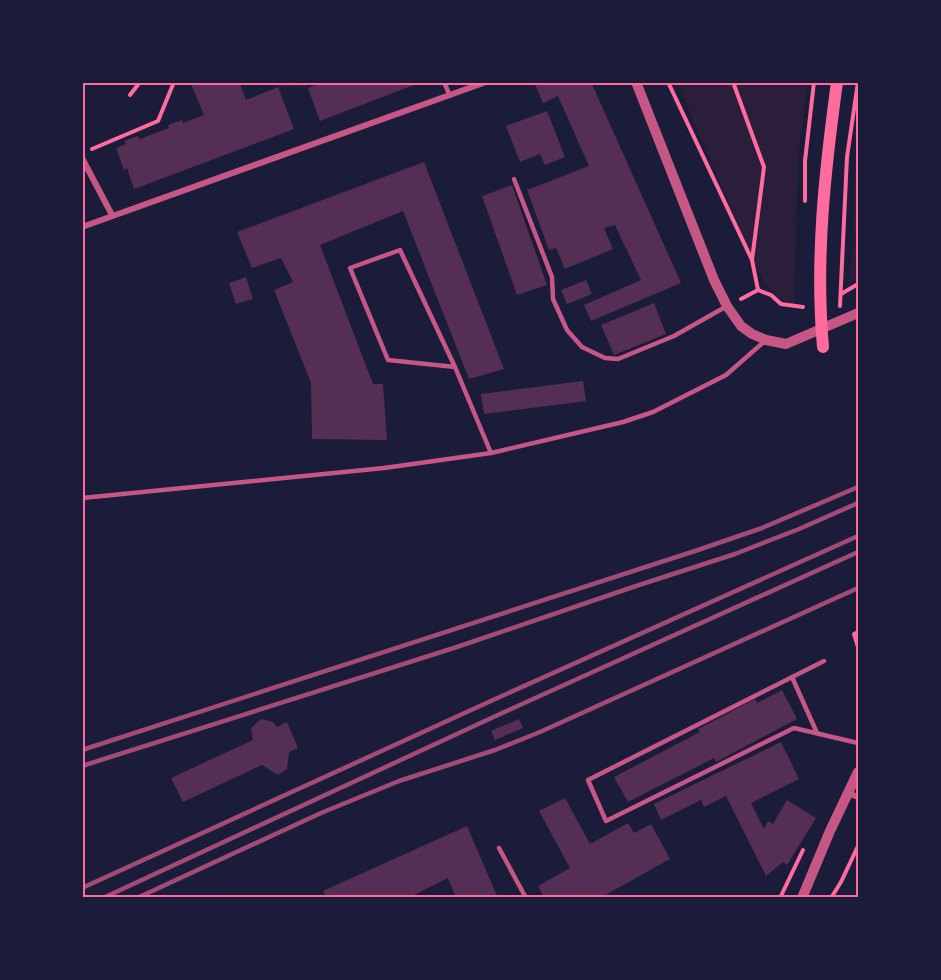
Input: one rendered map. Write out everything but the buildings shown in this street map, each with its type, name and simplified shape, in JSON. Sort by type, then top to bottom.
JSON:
[{"type":"main road","points":[[823,347],[820,313],[823,203],[837,82]]},
{"type":"street","points":[[82,227],[486,82]]},
{"type":"street","points":[[636,82],[714,280],[727,306],[741,326],[766,340],[786,344],[857,313]]},
{"type":"street","points":[[82,158],[112,215]]},
{"type":"street","points":[[802,897],[830,831],[853,795],[858,772]]},
{"type":"lane","points":[[444,82],[450,96]]},
{"type":"lane","points":[[514,179],[552,277],[553,299],[567,330],[582,347],[605,358],[618,359],[674,336],[727,306]]},
{"type":"lane","points":[[455,367],[388,360],[350,268],[400,250],[455,367],[491,453]]},
{"type":"lane","points":[[82,498],[384,468],[491,453],[623,422],[653,412],[726,375],[766,340]]},
{"type":"lane","points":[[824,661],[588,780],[592,790],[606,821],[794,728],[858,743]]},
{"type":"lane","points":[[792,677],[817,733]]},
{"type":"lane","points":[[499,848],[526,897]]},
{"type":"path","points":[[130,95],[140,82]]},
{"type":"path","points":[[82,153],[158,121],[174,82]]},
{"type":"path","points":[[668,82],[752,260],[758,290]]},
{"type":"path","points":[[733,82],[764,167],[752,260]]},
{"type":"path","points":[[840,313],[847,157],[858,82]]},
{"type":"path","points":[[840,294],[858,284]]},
{"type":"path","points":[[727,306],[758,290],[771,295],[781,304],[803,307]]},
{"type":"path","points":[[858,632],[854,634],[858,647]]},
{"type":"path","points":[[831,897],[841,882],[858,846]]},
{"type":"shaded area","points":[[276,83],[306,83],[308,88],[278,87]]},
{"type":"shaded area","points":[[677,83],[807,83],[798,158],[794,305],[781,300],[773,293],[759,273]]},
{"type":"shaded area","points":[[858,133],[858,277],[850,282],[854,191]]},
{"type":"railway","points":[[82,750],[698,550],[762,528],[858,487]]},
{"type":"railway","points":[[82,766],[457,647],[735,554],[858,503]]},
{"type":"railway","points":[[82,888],[858,536]]},
{"type":"railway","points":[[103,898],[500,714],[858,552]]},
{"type":"railway","points":[[137,898],[321,813],[399,781],[495,750],[540,732],[858,588]]}]
